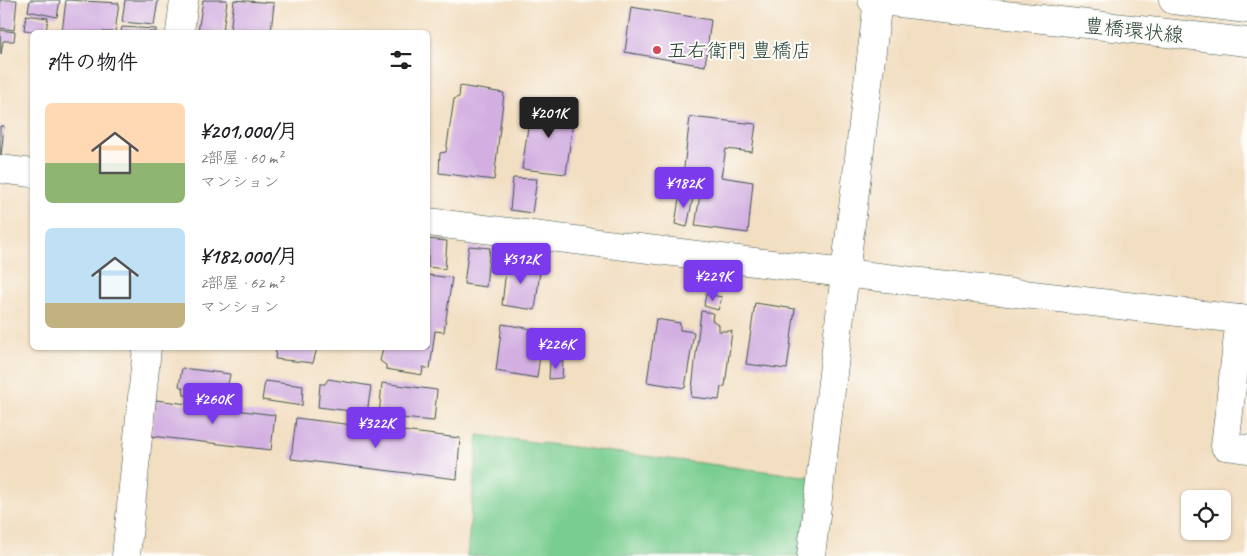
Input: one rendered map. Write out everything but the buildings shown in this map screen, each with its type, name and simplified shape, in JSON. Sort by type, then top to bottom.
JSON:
[{"type":"street","points":[[180,30],[184,0]]},
{"type":"street","points":[[811,556],[876,0]]},
{"type":"street","name":"豊橋環状線","points":[[876,0],[1247,42]]},
{"type":"street","name":"豊橋環状線","points":[[1172,0],[1247,10]]},
{"type":"street","points":[[0,168],[30,172]]},
{"type":"street","points":[[430,222],[844,274],[1243,320],[1225,446],[1247,449]]},
{"type":"street","points":[[126,556],[147,350]]},
{"type":"green space","points":[[478,435],[812,477],[803,556],[467,556]]},
{"type":"place","name":"五右衛門 豊橋店","points":[[657,50]]}]
